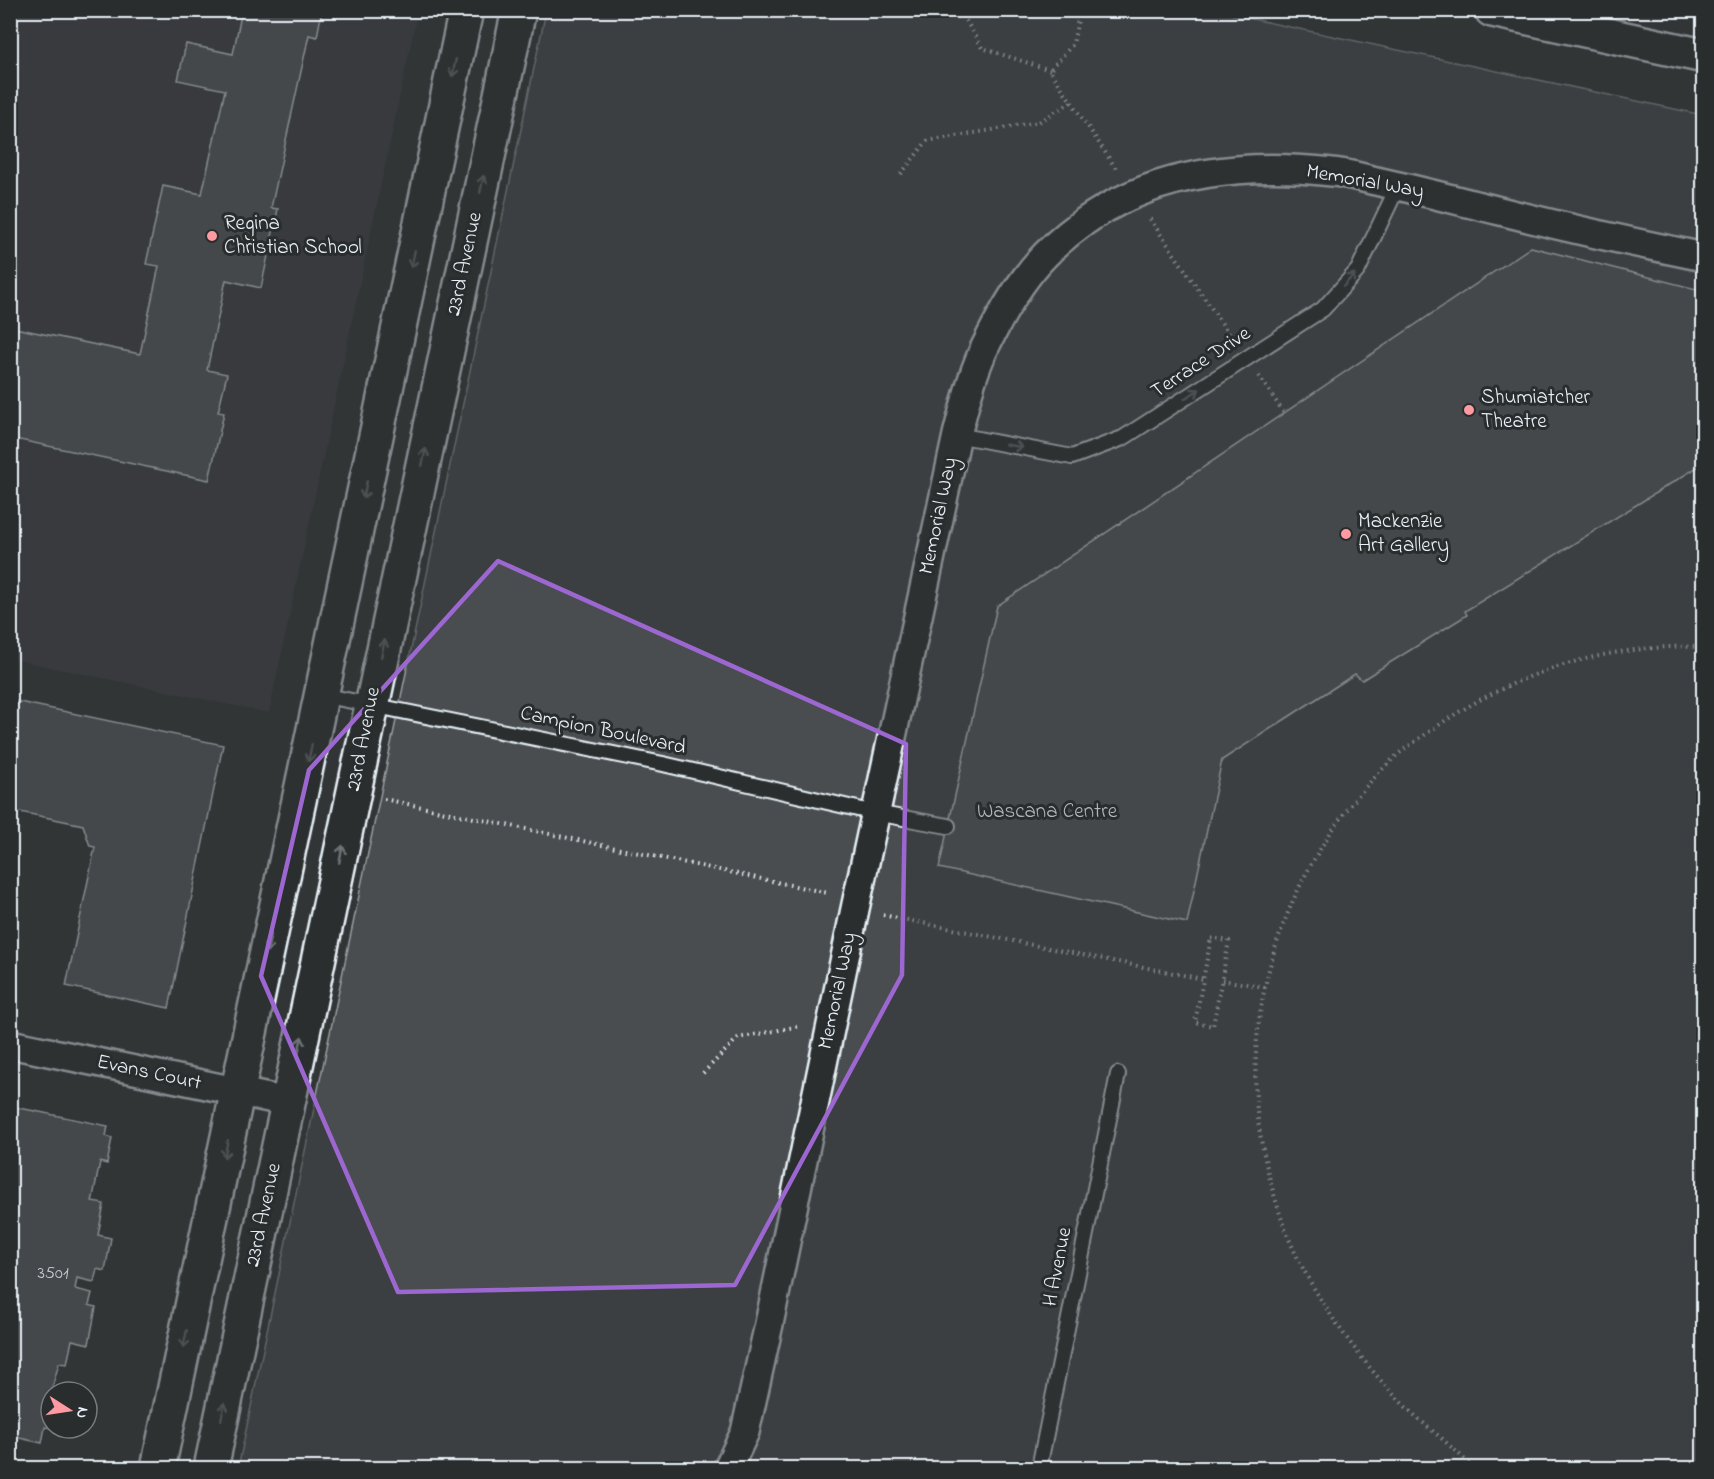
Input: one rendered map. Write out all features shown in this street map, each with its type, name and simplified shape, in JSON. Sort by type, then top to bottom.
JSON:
[{"type":"main road","points":[[158,1468],[466,10]]},
{"type":"main road","name":"23rd Avenue","points":[[211,1468],[519,10]]},
{"type":"main road","points":[[1492,10],[1704,56]]},
{"type":"street","name":"Memorial Way","points":[[728,1468],[745,1432],[875,813],[967,396],[987,342],[1014,295],[1046,255],[1084,222],[1126,197],[1173,179],[1220,171],[1264,168],[1334,172],[1587,233],[1704,257]]},
{"type":"street","name":"Evans Court","points":[[10,1044],[288,1102]]},
{"type":"street","points":[[741,1468],[745,1432]]},
{"type":"lane","name":"Terrace Drive","points":[[957,435],[1072,457],[1124,438],[1323,309],[1358,270],[1398,186]]},
{"type":"lane","name":"Campion Boulevard","points":[[322,695],[663,764],[875,813],[948,826]]},
{"type":"lane","name":"H Avenue","points":[[1038,1468],[1118,1074]]},
{"type":"path","points":[[960,10],[982,48],[1050,70]]},
{"type":"path","points":[[901,174],[927,141],[1039,122],[1071,102]]},
{"type":"path","points":[[1473,1468],[1399,1400],[1373,1371],[1308,1278],[1283,1224],[1264,1152],[1256,1098],[1257,1040],[1265,987],[1279,937],[1296,892],[1315,856],[1341,818],[1395,757],[1442,722],[1483,696],[1528,676],[1616,651],[1678,646],[1704,647]]},
{"type":"path","points":[[354,792],[1203,979]]},
{"type":"path","points":[[1212,938],[1229,941],[1213,1026],[1195,1022],[1203,979],[1212,938]]},
{"type":"path","points":[[1222,980],[1265,987]]},
{"type":"path","points":[[703,1073],[738,1038],[800,1028],[802,1016]]},
{"type":"highlighted area","points":[[498,561],[906,744],[902,975],[735,1285],[398,1292],[261,976],[309,770]]},
{"type":"shaded area","points":[[11,11],[418,11],[269,713],[11,659]]},
{"type":"green space","name":"Wascana Centre","points":[[546,11],[1215,11],[1703,115],[1703,1468],[238,1468]]},
{"type":"building","name":"Regina Christian School","points":[[242,10],[322,10],[317,37],[309,35],[271,208],[278,209],[261,288],[226,280],[207,370],[227,374],[218,412],[224,413],[209,480],[10,438],[10,327],[140,354],[159,266],[146,264],[163,186],[202,194],[225,90],[178,80],[186,44],[233,54]]},
{"type":"building","name":"Mackenzie Art Gallery","points":[[1531,247],[1704,291],[1704,463],[1465,611],[1467,615],[1362,680],[1355,674],[1222,760],[1187,923],[939,868],[997,606]]},
{"type":"building","points":[[10,700],[223,745],[169,1008],[66,986],[95,847],[90,846],[83,825],[10,810]]},
{"type":"building","points":[[10,1106],[108,1126],[106,1136],[112,1138],[107,1164],[100,1162],[92,1202],[104,1204],[98,1235],[111,1238],[105,1271],[97,1269],[94,1282],[77,1278],[75,1289],[92,1293],[89,1305],[96,1307],[89,1344],[72,1340],[67,1364],[59,1363],[54,1380],[39,1380],[39,1440],[43,1440],[42,1443],[10,1436]]},
{"type":"place","name":"Regina Christian School","points":[[212,236]]},
{"type":"place","name":"Shumiatcher Theatre","points":[[1469,410]]},
{"type":"place","name":"Mackenzie Art Gallery","points":[[1346,534]]}]
